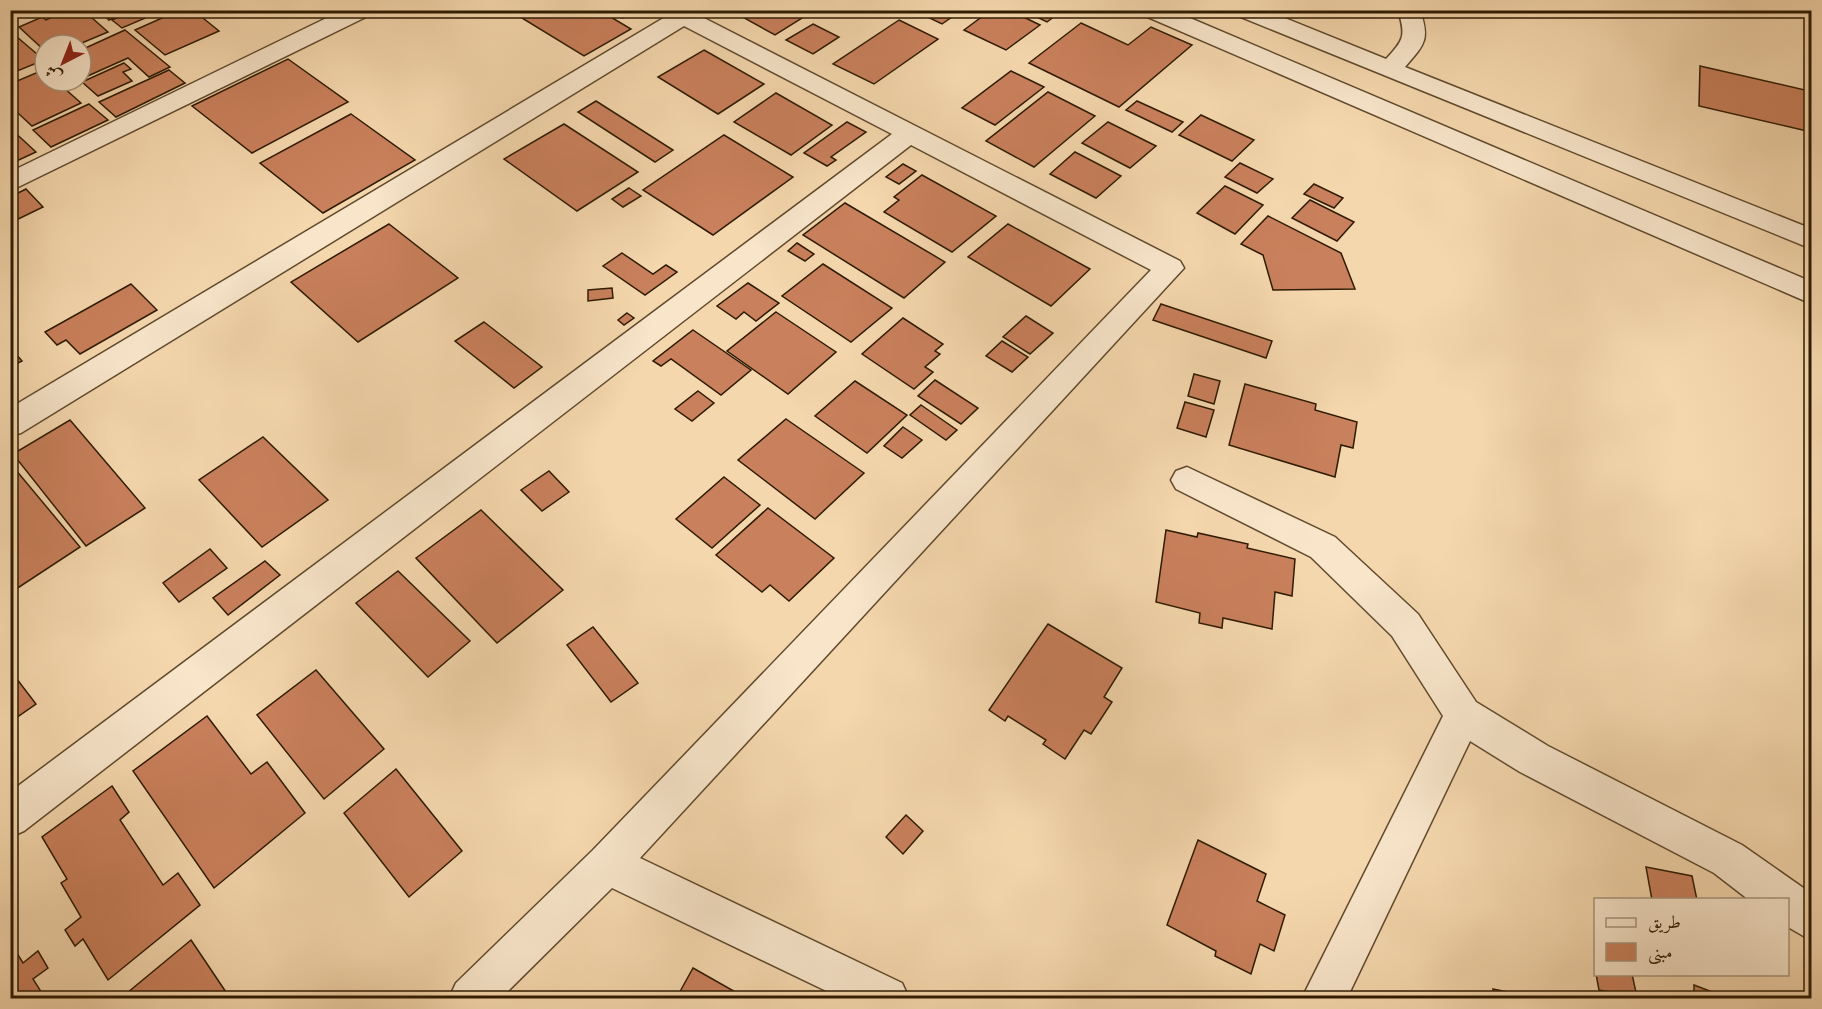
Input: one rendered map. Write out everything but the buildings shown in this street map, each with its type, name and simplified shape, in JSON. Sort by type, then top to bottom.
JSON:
[{"type":"street","points":[[10,183],[362,10]]},
{"type":"street","points":[[1150,10],[1812,294]]},
{"type":"street","points":[[1244,10],[1812,240]]},
{"type":"street","points":[[1390,69],[1410,47],[1416,31],[1409,10]]},
{"type":"street","points":[[10,424],[689,14],[910,133],[1170,268],[607,864],[471,999]]},
{"type":"street","points":[[10,817],[910,133]]},
{"type":"street","points":[[1553,183],[1580,146]]},
{"type":"street","points":[[1187,480],[1323,547],[1405,625],[1463,715],[1534,759],[1728,858],[1781,898]]},
{"type":"street","points":[[1324,999],[1463,715]]},
{"type":"street","points":[[607,864],[887,999]]},
{"type":"street","points":[[1789,903],[1812,920]]}]
